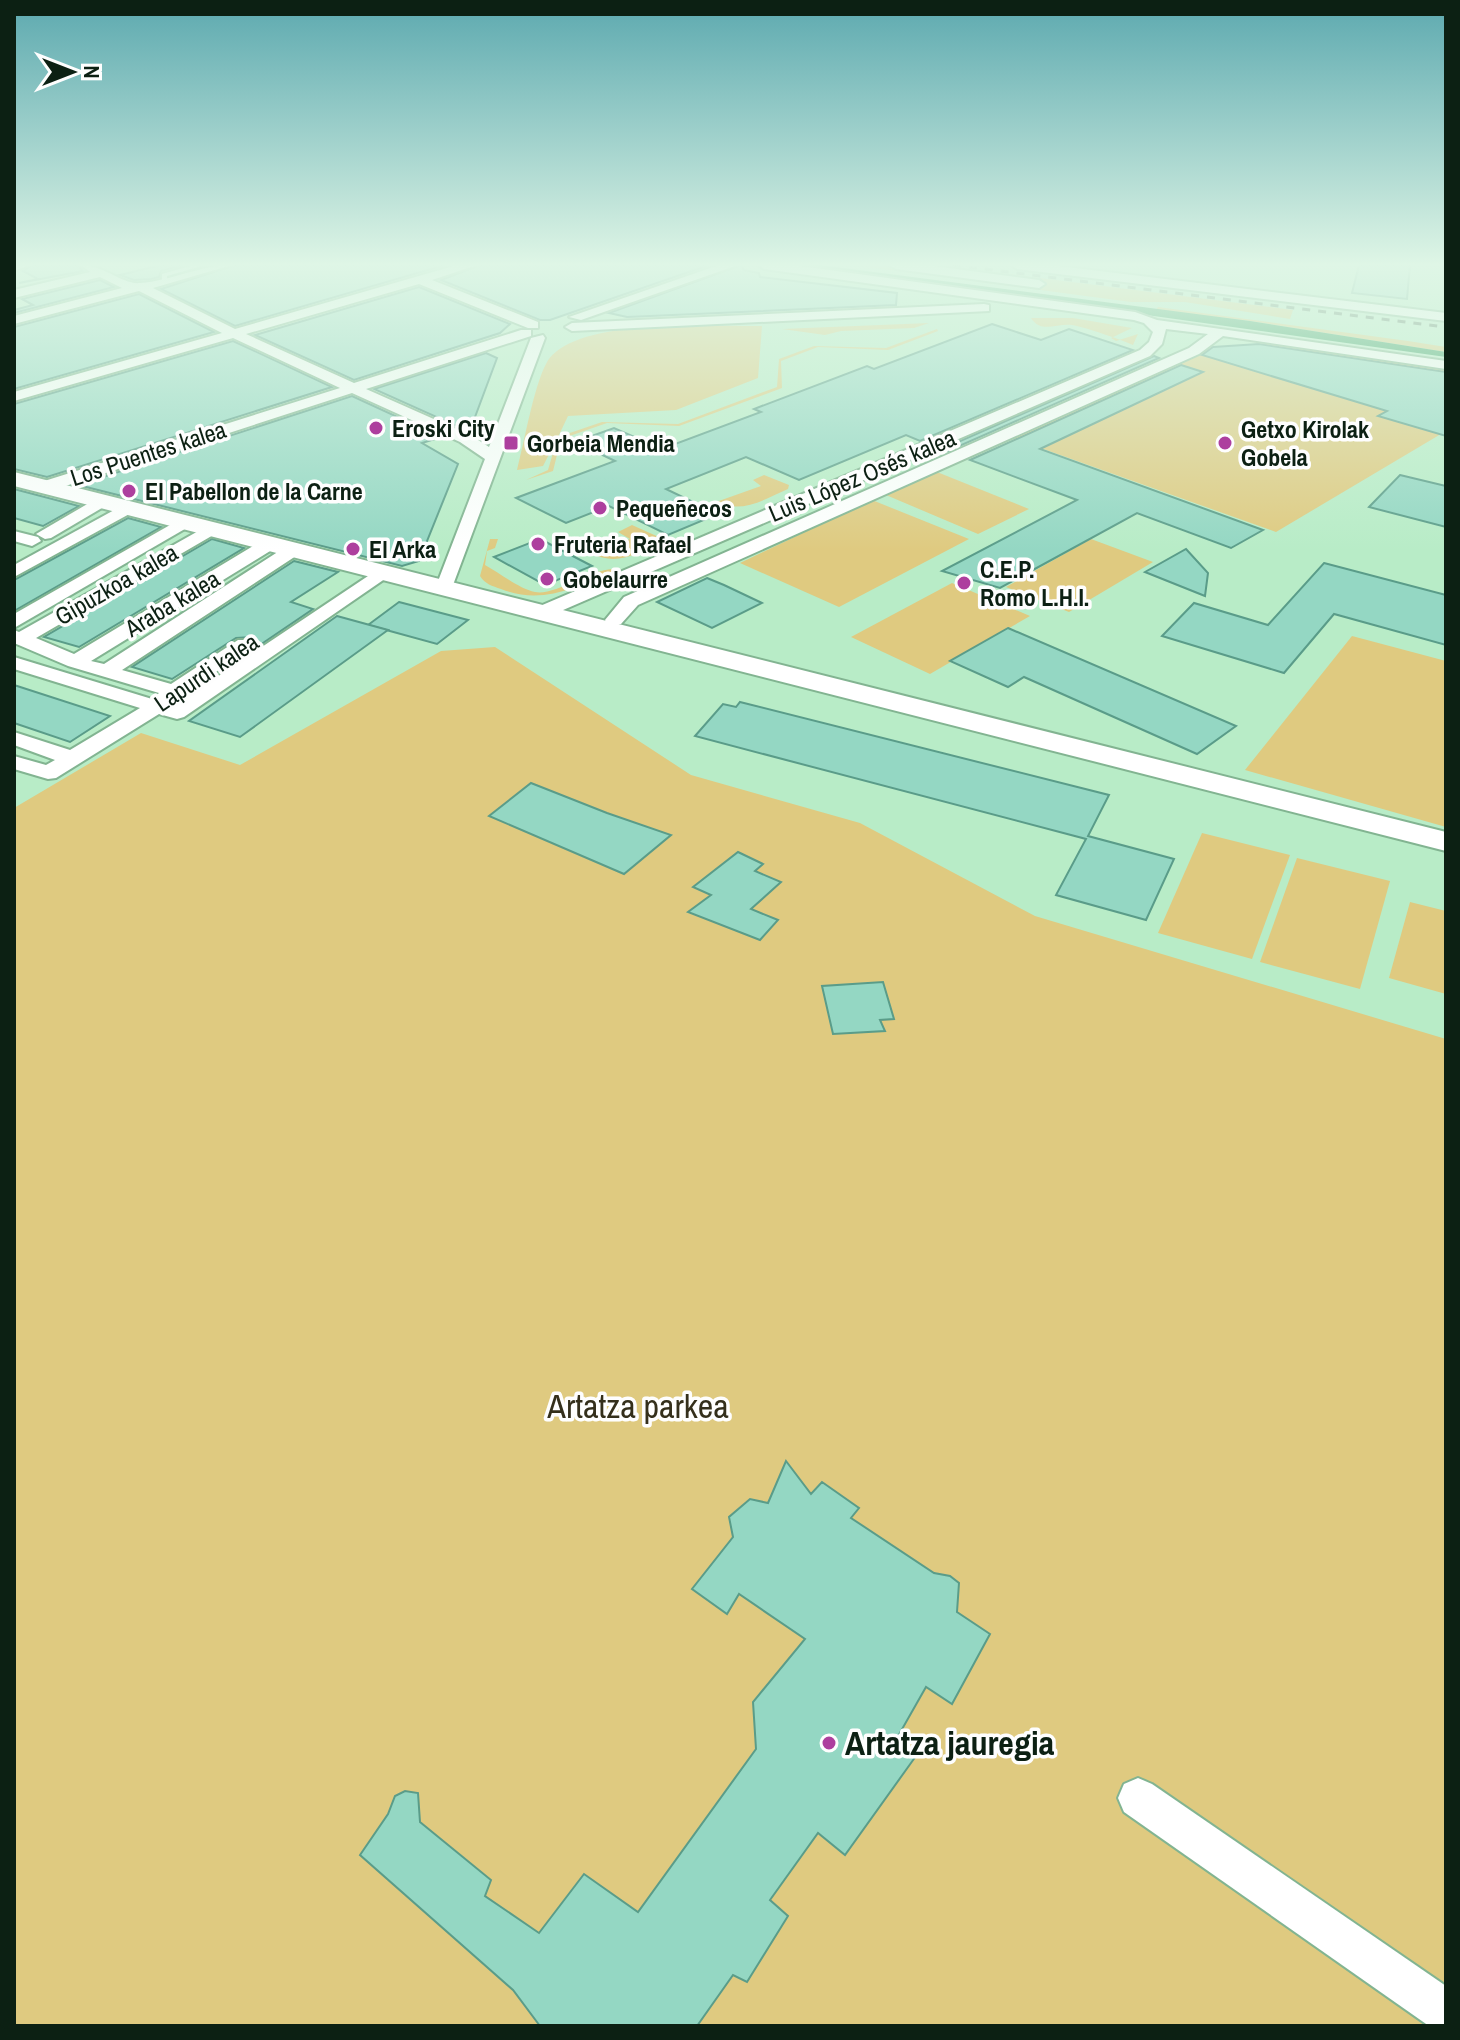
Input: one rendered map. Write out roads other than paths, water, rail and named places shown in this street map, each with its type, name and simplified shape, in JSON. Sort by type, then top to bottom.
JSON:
[{"type":"street","points":[[14,397],[141,360]]},
{"type":"street","points":[[296,360],[466,439],[494,458]]},
{"type":"street","name":"Los Puentes kalea","points":[[44,487],[353,386],[443,360]]},
{"type":"street","points":[[444,589],[494,458],[536,360]]},
{"type":"street","name":"Luis López Osés kalea","points":[[540,613],[1128,360]]},
{"type":"street","name":"Luis López Osés kalea","points":[[614,620],[631,601],[1173,360]]},
{"type":"street","points":[[1414,360],[1446,365]]},
{"type":"street","points":[[14,479],[1446,842]]},
{"type":"street","points":[[14,551],[101,501]]},
{"type":"street","points":[[14,572],[127,508]]},
{"type":"street","name":"Gipuzkoa kalea","points":[[17,632],[184,522]]},
{"type":"street","name":"Gipuzkoa kalea","points":[[17,632],[209,530]]},
{"type":"street","points":[[14,536],[32,541]]},
{"type":"street","name":"Araba kalea","points":[[75,662],[269,544]]},
{"type":"street","name":"Araba kalea","points":[[107,671],[293,550]]},
{"type":"street","name":"Lapurdi kalea","points":[[14,762],[48,773],[154,708],[174,691],[372,571]]},
{"type":"street","name":"Lapurdi kalea","points":[[154,708],[177,713],[372,571]]},
{"type":"street","points":[[17,632],[75,662],[197,697]]},
{"type":"street","points":[[14,663],[154,708]]},
{"type":"street","points":[[14,738],[71,758]]},
{"type":"street","points":[[1138,1798],[1446,2012]]},
{"type":"place","name":"Eroski City","points":[[376,428]]},
{"type":"place","name":"Gorbeia Mendia","points":[[511,443]]},
{"type":"place","name":"Getxo Kirolak Gobela","points":[[1225,443]]},
{"type":"place","name":"El Pabellon de la Carne","points":[[129,491]]},
{"type":"place","name":"Pequeñecos","points":[[600,508]]},
{"type":"place","name":"Fruteria Rafael","points":[[538,544]]},
{"type":"place","name":"El Arka","points":[[353,549]]},
{"type":"place","name":"Gobelaurre","points":[[547,579]]},
{"type":"place","name":"C.E.P. Romo L.H.I.","points":[[964,583]]},
{"type":"place","name":"Artatza jauregia","points":[[829,1743]]},
{"type":"park label","name":"Artatza parkea","points":[[638,1406]]}]
